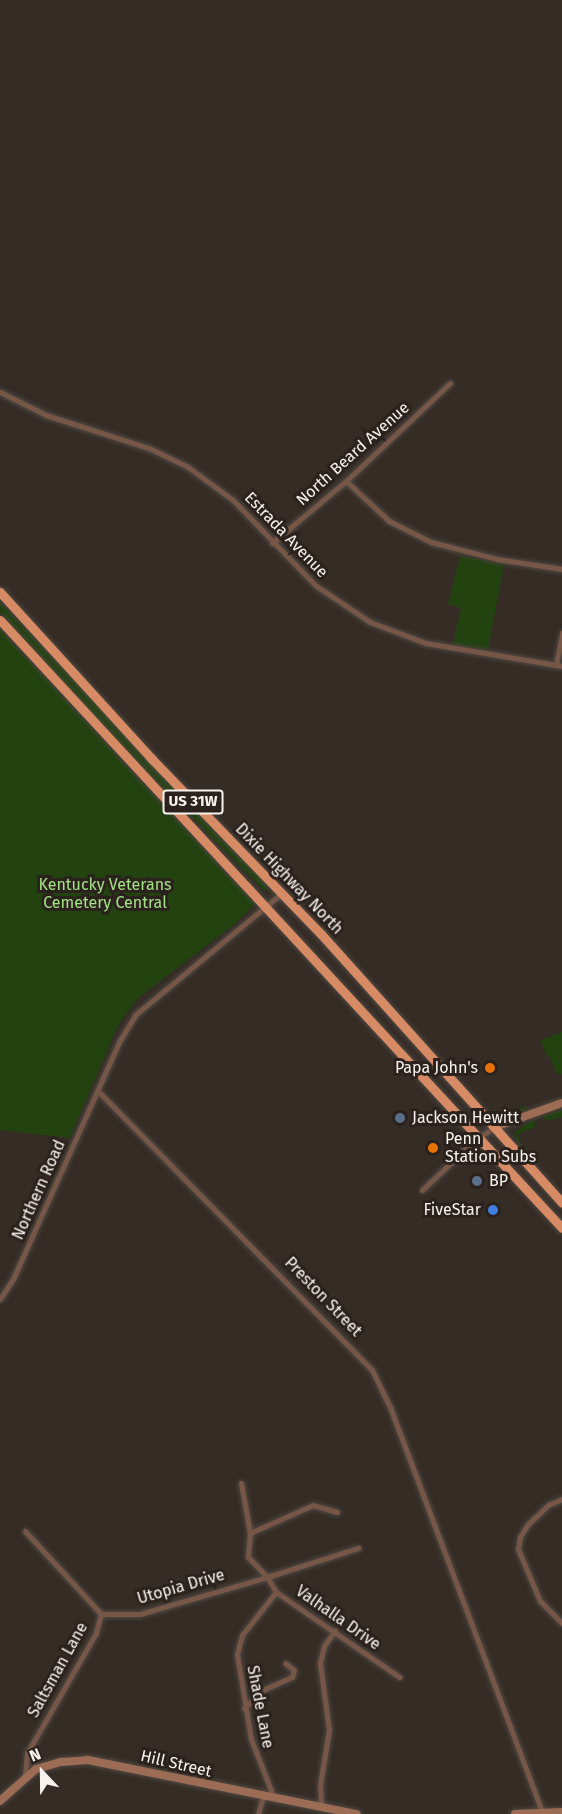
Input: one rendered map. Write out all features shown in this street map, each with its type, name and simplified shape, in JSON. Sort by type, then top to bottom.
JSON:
[{"type":"highway","name":"Dixie Highway North","points":[[0,592],[152,759],[282,893],[495,1127]]},
{"type":"highway","name":"Dixie Highway North","points":[[0,620],[480,1136]]},
{"type":"highway","name":"US 31W","points":[[495,1127],[562,1203]]},
{"type":"highway","name":"US 31W","points":[[480,1136],[562,1228]]},
{"type":"street","name":"North Beard Avenue","points":[[272,543],[346,481],[450,383]]},
{"type":"street","name":"Estrada Avenue","points":[[0,392],[46,415],[149,448],[188,467],[233,500],[272,543],[323,592],[392,631],[426,643],[559,666]]},
{"type":"street","points":[[346,481],[389,521],[431,542],[497,558],[562,569]]},
{"type":"street","points":[[559,666],[562,633]]},
{"type":"street","points":[[98,1090],[119,1042],[142,1007],[282,893]]},
{"type":"street","name":"Northern Road","points":[[0,1299],[28,1249],[98,1090]]},
{"type":"street","name":"Preston Street","points":[[98,1090],[372,1370],[390,1407],[542,1812]]},
{"type":"street","points":[[422,1190],[480,1136],[495,1127],[562,1103]]},
{"type":"street","name":"Valhalla Drive","points":[[241,1483],[250,1533],[248,1557],[267,1577],[276,1592],[399,1677]]},
{"type":"street","points":[[562,1499],[548,1505],[528,1524],[520,1537],[518,1549],[540,1601],[562,1623]]},
{"type":"street","points":[[250,1533],[313,1505],[337,1512]]},
{"type":"street","name":"Saltsman Lane","points":[[25,1531],[101,1614],[96,1632],[27,1753],[25,1777]]},
{"type":"street","name":"Valhalla Drive","points":[[267,1577],[358,1548]]},
{"type":"street","name":"Utopia Drive","points":[[101,1614],[140,1614],[267,1577]]},
{"type":"street","name":"Shade Lane","points":[[275,1799],[257,1761],[237,1674],[239,1641],[276,1592]]},
{"type":"street","points":[[321,1809],[320,1785],[329,1730],[320,1664],[334,1630]]},
{"type":"street","points":[[244,1708],[265,1689],[292,1677],[294,1670],[285,1663]]},
{"type":"street","name":"Hill Street","points":[[0,1801],[25,1777],[61,1762],[88,1760],[321,1809],[357,1814]]},
{"type":"street","points":[[258,1814],[263,1797]]},
{"type":"street","points":[[515,1814],[562,1812]]},
{"type":"green space","points":[[460,556],[504,564],[488,650],[453,644],[461,608],[448,604]]},
{"type":"green space","points":[[0,602],[267,884],[266,893],[131,756],[0,612]]},
{"type":"green space","name":"Kentucky Veterans Cemetery Central","points":[[0,629],[255,904],[235,924],[137,999],[118,1026],[70,1138],[0,1130]]},
{"type":"green space","points":[[562,1032],[562,1074],[556,1073],[541,1040]]},
{"type":"green space","points":[[525,1101],[527,1110],[500,1120],[489,1114],[496,1109],[499,1116],[525,1106]]},
{"type":"green space","points":[[562,1110],[562,1117],[545,1121],[544,1116]]},
{"type":"green space","points":[[532,1120],[536,1122],[533,1128],[518,1134],[520,1144],[535,1156],[536,1167],[515,1138],[516,1131]]},
{"type":"place","name":"Papa John's","points":[[490,1068]]},
{"type":"place","name":"Jackson Hewitt","points":[[400,1118]]},
{"type":"place","name":"Penn Station Subs","points":[[433,1148]]},
{"type":"place","name":"BP","points":[[477,1181]]},
{"type":"place","name":"FiveStar","points":[[493,1210]]}]
